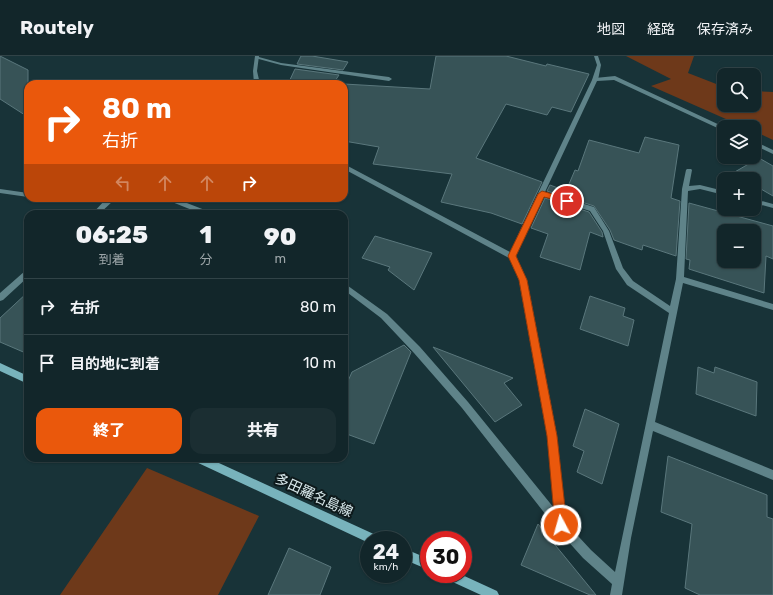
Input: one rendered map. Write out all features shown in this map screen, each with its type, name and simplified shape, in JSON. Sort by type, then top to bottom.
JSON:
[{"type":"main road","points":[[0,367],[24,378]]},
{"type":"main road","name":"多田羅名島線","points":[[206,462],[360,534]]},
{"type":"main road","points":[[467,583],[493,595]]},
{"type":"street","points":[[512,256],[595,80],[599,65],[596,56]]},
{"type":"street","points":[[256,80],[255,71],[257,57],[281,64],[389,79]]},
{"type":"street","points":[[595,80],[615,78],[717,126]]},
{"type":"street","points":[[761,146],[773,152]]},
{"type":"street","points":[[348,168],[512,256],[523,280],[551,429],[561,525]]},
{"type":"street","points":[[616,595],[626,538],[680,279],[685,189],[689,170]]},
{"type":"street","points":[[685,189],[700,187],[717,192]]},
{"type":"street","points":[[0,191],[24,194]]},
{"type":"street","points":[[542,194],[592,208],[606,231],[620,269],[630,283],[673,312]]},
{"type":"street","points":[[99,210],[108,202]]},
{"type":"street","points":[[178,202],[198,210]]},
{"type":"street","points":[[761,203],[773,206]]},
{"type":"street","points":[[0,298],[24,277]]},
{"type":"street","points":[[680,279],[773,307]]},
{"type":"street","points":[[348,289],[384,316],[417,350],[465,405],[561,525],[587,554],[618,582]]},
{"type":"street","points":[[650,425],[773,475]]},
{"type":"shaded area","points":[[626,56],[694,56],[688,73],[717,84],[717,112],[761,112],[761,91],[773,92],[773,140],[761,134],[761,120],[728,120],[651,86],[671,79]]},
{"type":"shaded area","points":[[147,468],[259,516],[218,595],[60,595]]},
{"type":"building","points":[[0,56],[28,70],[28,80],[24,80],[24,114],[0,99]]},
{"type":"building","points":[[301,56],[312,56],[348,62],[343,70],[297,64]]},
{"type":"building","points":[[436,56],[506,56],[546,66],[547,64],[589,74],[571,112],[552,107],[547,115],[506,104],[476,158],[542,182],[522,224],[491,213],[441,202],[452,174],[373,164],[379,147],[348,142],[348,84],[430,89]]},
{"type":"building","points":[[295,69],[339,75],[336,80],[290,80]]},
{"type":"building","points":[[645,137],[679,145],[671,198],[680,201],[676,256],[643,245],[642,250],[614,240],[610,230],[594,206],[547,191],[550,185],[566,191],[575,170],[578,171],[589,140],[639,153]]},
{"type":"building","points":[[761,159],[773,166],[773,196],[761,189],[761,172],[735,172],[749,164],[761,164]]},
{"type":"building","points":[[545,198],[589,212],[602,232],[603,237],[590,232],[580,270],[540,257],[548,234],[531,228]]},
{"type":"building","points":[[689,203],[717,211],[717,216],[736,216],[773,226],[773,259],[766,256],[764,293],[689,269],[690,260],[686,259]]},
{"type":"building","points":[[375,236],[432,253],[414,290],[388,270],[390,267],[362,258]]},
{"type":"building","points":[[24,296],[24,352],[0,342],[0,318]]},
{"type":"building","points":[[590,296],[625,308],[623,316],[634,320],[628,346],[580,329]]},
{"type":"building","points":[[404,345],[411,352],[374,444],[348,434],[348,381],[352,372]]},
{"type":"building","points":[[433,347],[513,378],[504,383],[522,405],[495,422]]},
{"type":"building","points":[[698,367],[714,373],[715,367],[757,382],[756,416],[696,394]]},
{"type":"building","points":[[585,409],[619,424],[602,484],[577,472],[584,451],[573,446]]},
{"type":"building","points":[[668,456],[767,495],[767,517],[773,519],[773,595],[700,595],[685,588],[692,524],[661,512]]},
{"type":"building","points":[[538,524],[596,595],[590,595],[521,565]]},
{"type":"building","points":[[289,548],[331,567],[320,595],[268,595]]},
{"type":"route","points":[[561,525],[552,436],[523,280],[512,256],[542,194],[567,201]]}]
